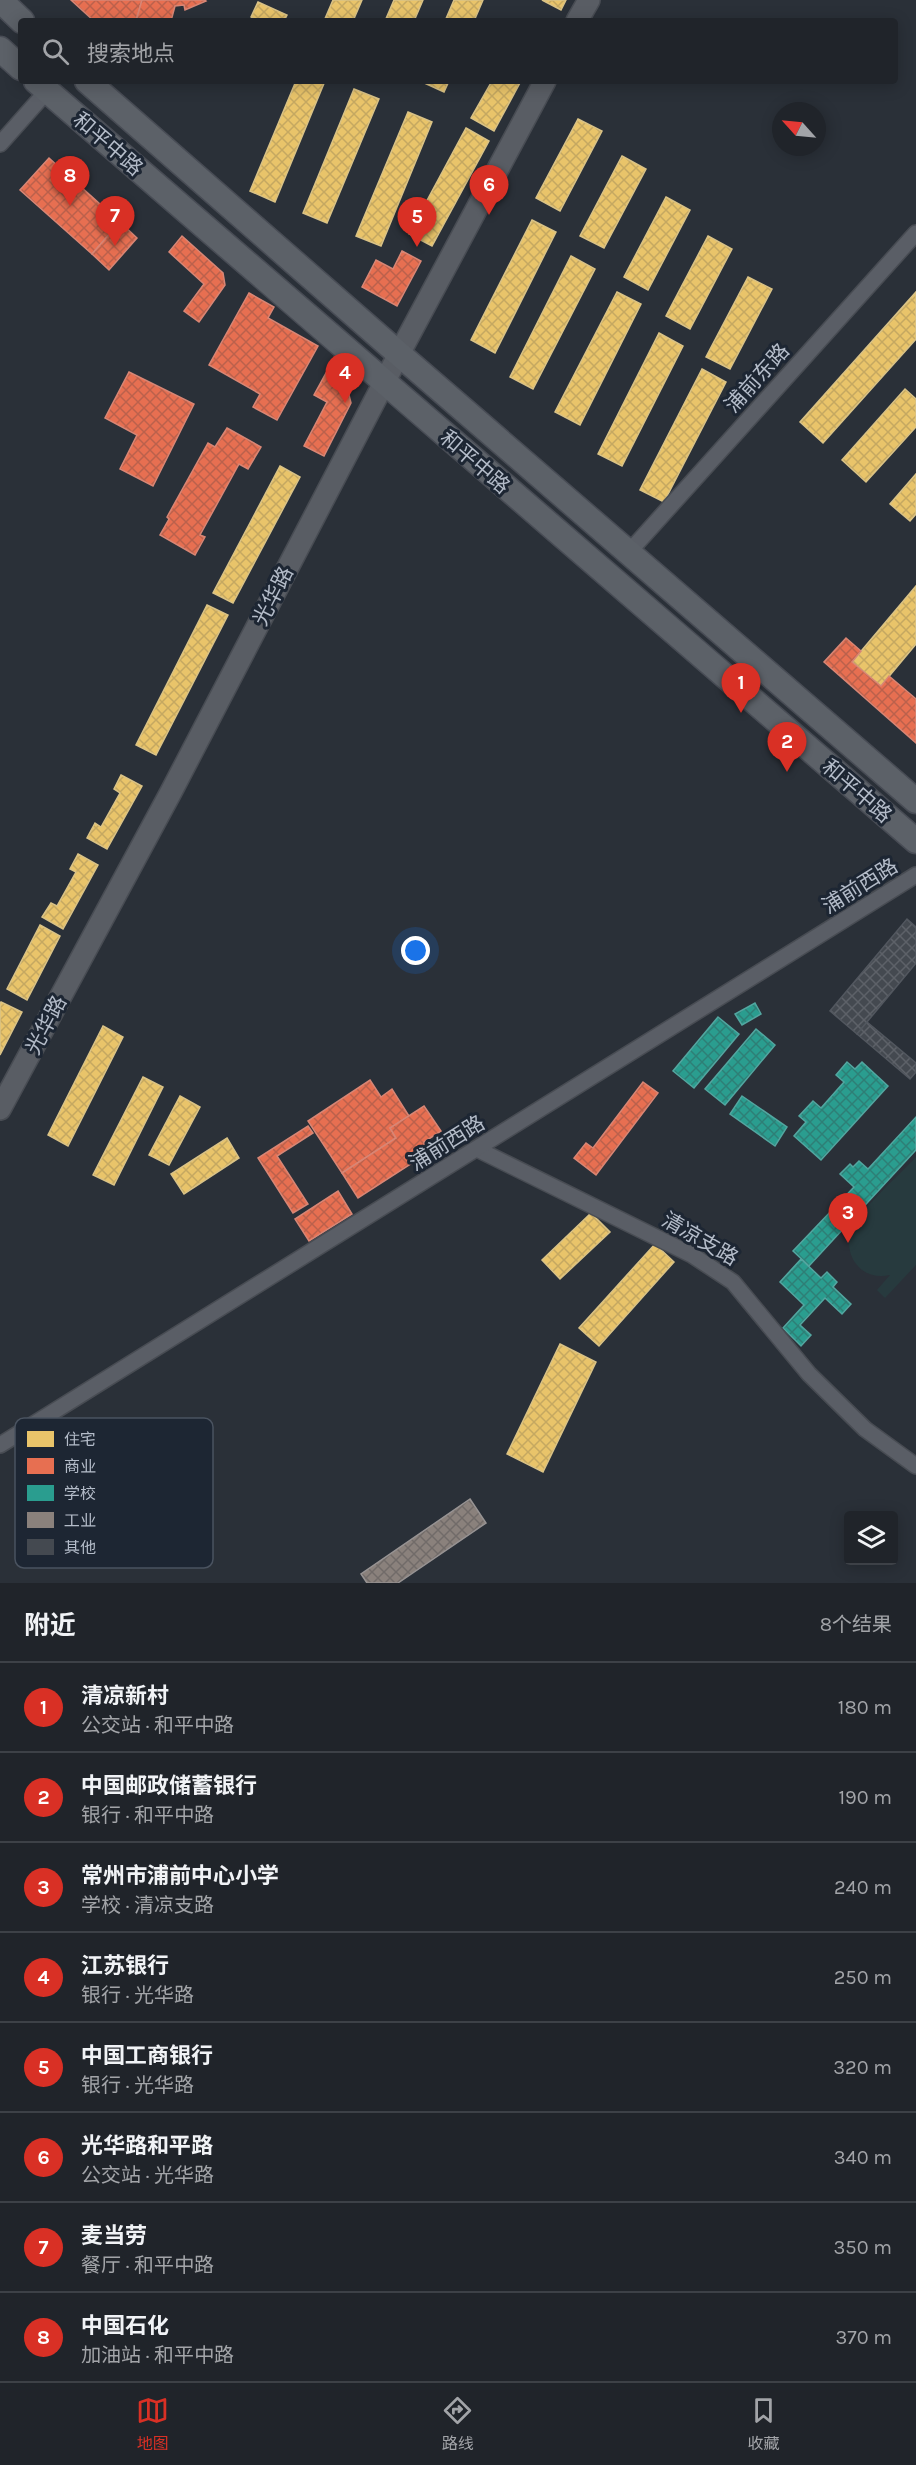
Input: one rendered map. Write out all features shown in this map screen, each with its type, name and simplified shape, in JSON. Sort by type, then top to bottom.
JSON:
[{"type":"main road","points":[[0,0],[19,18]]},
{"type":"main road","points":[[579,18],[589,0]]},
{"type":"main road","points":[[0,49],[18,65]]},
{"type":"main road","name":"和平中路","points":[[90,84],[916,801]]},
{"type":"main road","name":"光华路","points":[[0,1109],[171,792],[399,354],[543,84]]},
{"type":"main road","name":"和平中路","points":[[42,86],[916,841]]},
{"type":"street","points":[[0,144],[42,86]]},
{"type":"street","name":"浦前东路","points":[[629,552],[916,232]]},
{"type":"street","name":"浦前西路","points":[[44,1418],[916,875]]},
{"type":"street","name":"清凉支路","points":[[477,1149],[692,1255],[733,1282],[809,1374],[865,1429],[916,1466]]},
{"type":"street","name":"浦前西路","points":[[0,1445],[15,1436]]},
{"type":"green space","points":[[916,1157],[916,1265],[885,1298],[877,1290],[890,1275],[872,1275],[860,1268],[851,1253],[850,1234],[862,1213]]},
{"type":"building: 住宅","points":[[333,0],[362,0],[354,18],[325,18]]},
{"type":"building: 住宅","points":[[394,0],[423,0],[415,18],[386,18]]},
{"type":"building: 住宅","points":[[454,0],[483,0],[475,18],[446,18]]},
{"type":"building: 住宅","points":[[542,0],[566,0],[561,10]]},
{"type":"building: 住宅","points":[[258,2],[287,15],[286,18],[251,17]]},
{"type":"building: 住宅","points":[[295,84],[324,84],[275,202],[250,191]]},
{"type":"building: 住宅","points":[[427,84],[448,84],[444,92]]},
{"type":"building: 住宅","points":[[490,84],[519,84],[494,131],[471,118]]},
{"type":"building: 住宅","points":[[354,89],[379,99],[327,223],[303,213]]},
{"type":"building: 住宅","points":[[408,112],[432,122],[381,246],[356,236]]},
{"type":"building: 住宅","points":[[578,119],[602,131],[560,211],[536,198]]},
{"type":"building: 住宅","points":[[466,128],[489,141],[432,246],[409,234]]},
{"type":"building: 住宅","points":[[622,156],[646,169],[604,248],[580,236]]},
{"type":"building: 住宅","points":[[666,197],[690,210],[648,290],[624,277]]},
{"type":"building: 住宅","points":[[532,220],[556,232],[495,353],[471,340]]},
{"type":"building: 住宅","points":[[708,236],[732,249],[690,329],[666,316]]},
{"type":"building: 住宅","points":[[571,256],[595,269],[533,389],[510,377]]},
{"type":"building: 住宅","points":[[748,277],[772,289],[730,369],[706,357]]},
{"type":"building: 住宅","points":[[617,292],[641,304],[580,425],[555,412]]},
{"type":"building: 住宅","points":[[916,292],[916,339],[823,443],[800,422]]},
{"type":"building: 住宅","points":[[659,333],[683,346],[622,466],[598,454]]},
{"type":"building: 住宅","points":[[702,369],[726,382],[664,502],[640,490]]},
{"type":"building: 住宅","points":[[905,389],[916,399],[916,427],[866,482],[842,460]]},
{"type":"building: 住宅","points":[[280,466],[300,477],[233,603],[213,593]]},
{"type":"building: 住宅","points":[[916,474],[916,514],[910,521],[890,504]]},
{"type":"building: 住宅","points":[[916,586],[916,644],[881,686],[852,662]]},
{"type":"building: 住宅","points":[[207,605],[228,615],[156,755],[136,745]]},
{"type":"building: 住宅","points":[[121,775],[142,786],[107,849],[87,838],[95,823],[101,827],[120,793],[114,789]]},
{"type":"building: 住宅","points":[[78,854],[98,865],[63,929],[42,917],[51,903],[57,906],[76,872],[70,869]]},
{"type":"building: 住宅","points":[[40,925],[60,936],[27,1000],[7,989]]},
{"type":"building: 住宅","points":[[1,1002],[22,1012],[0,1055],[0,1004]]},
{"type":"building: 住宅","points":[[103,1026],[123,1037],[68,1146],[48,1135]]},
{"type":"building: 住宅","points":[[143,1077],[163,1087],[114,1185],[93,1175]]},
{"type":"building: 住宅","points":[[180,1096],[200,1107],[169,1165],[149,1155]]},
{"type":"building: 住宅","points":[[227,1138],[239,1158],[184,1194],[171,1174]]},
{"type":"building: 住宅","points":[[591,1213],[610,1232],[560,1279],[542,1260]]},
{"type":"building: 住宅","points":[[655,1244],[674,1262],[599,1346],[579,1328]]},
{"type":"building: 住宅","points":[[560,1344],[596,1362],[543,1472],[507,1454]]},
{"type":"building: 商业","points":[[71,0],[142,0],[137,18],[91,18]]},
{"type":"building: 商业","points":[[142,0],[206,1],[185,10],[184,5],[175,6],[172,18],[137,18]]},
{"type":"building: 商业","points":[[49,158],[120,222],[92,254],[20,190]]},
{"type":"building: 商业","points":[[120,222],[137,238],[109,270],[92,254]]},
{"type":"building: 商业","points":[[182,236],[223,273],[225,285],[199,322],[184,311],[204,284],[169,252]]},
{"type":"building: 商业","points":[[402,251],[421,261],[397,306],[362,287],[376,260],[393,269]]},
{"type":"building: 商业","points":[[249,293],[274,307],[268,318],[318,346],[277,420],[253,407],[260,394],[209,365]]},
{"type":"building: 商业","points":[[129,372],[194,404],[153,486],[120,469],[137,435],[105,418]]},
{"type":"building: 商业","points":[[326,373],[346,383],[351,403],[324,456],[304,446],[327,402],[314,395]]},
{"type":"building: 商业","points":[[227,428],[261,447],[248,469],[239,464],[200,535],[205,537],[195,555],[160,535],[169,519],[167,517],[208,443],[215,447]]},
{"type":"building: 商业","points":[[846,638],[861,651],[852,662],[881,686],[889,676],[916,699],[916,743],[824,662]]},
{"type":"building: 商业","points":[[370,1080],[381,1097],[392,1089],[409,1116],[390,1128],[396,1138],[342,1173],[308,1121]]},
{"type":"building: 商业","points":[[643,1082],[658,1093],[596,1175],[574,1158],[586,1143],[593,1148]]},
{"type":"building: 商业","points":[[424,1106],[441,1131],[424,1142],[424,1150],[420,1158],[358,1198],[342,1173],[396,1138],[390,1128]]},
{"type":"building: 商业","points":[[308,1126],[313,1133],[277,1156],[308,1204],[293,1213],[258,1158]]},
{"type":"building: 商业","points":[[338,1191],[352,1214],[309,1241],[295,1219]]},
{"type":"building: 学校","points":[[755,1003],[761,1014],[742,1025],[735,1014]]},
{"type":"building: 学校","points":[[718,1017],[739,1034],[694,1088],[673,1071]]},
{"type":"building: 学校","points":[[756,1029],[775,1045],[725,1105],[705,1089]]},
{"type":"building: 学校","points":[[847,1062],[855,1069],[862,1062],[888,1086],[821,1160],[794,1136],[806,1122],[799,1116],[813,1101],[821,1108],[844,1082],[836,1075]]},
{"type":"building: 学校","points":[[742,1096],[787,1127],[775,1146],[730,1114]]},
{"type":"building: 学校","points":[[916,1117],[916,1150],[809,1266],[793,1251],[854,1187],[840,1174],[850,1164],[853,1167],[859,1161],[868,1169]]},
{"type":"building: 学校","points":[[801,1259],[821,1278],[827,1272],[837,1282],[833,1287],[851,1304],[842,1314],[825,1298],[800,1325],[811,1335],[801,1346],[783,1328],[804,1305],[780,1282]]},
{"type":"building: 工业","points":[[470,1499],[486,1523],[398,1583],[367,1583],[361,1574]]},
{"type":"building: 其他","points":[[907,919],[916,927],[916,963],[857,1034],[830,1011]]},
{"type":"building: 其他","points":[[867,1022],[916,1063],[916,1072],[910,1079],[857,1034]]},
{"type":"place","name":"中国石化","points":[[70,206]]},
{"type":"place","name":"光华路和平路","points":[[489,215]]},
{"type":"place","name":"麦当劳","points":[[115,246]]},
{"type":"place","name":"中国工商银行","points":[[417,247]]},
{"type":"place","name":"江苏银行","points":[[345,403]]},
{"type":"place","name":"清凉新村","points":[[741,713]]},
{"type":"place","name":"中国邮政储蓄银行","points":[[787,772]]},
{"type":"place","name":"常州市浦前中心小学","points":[[848,1243]]}]
